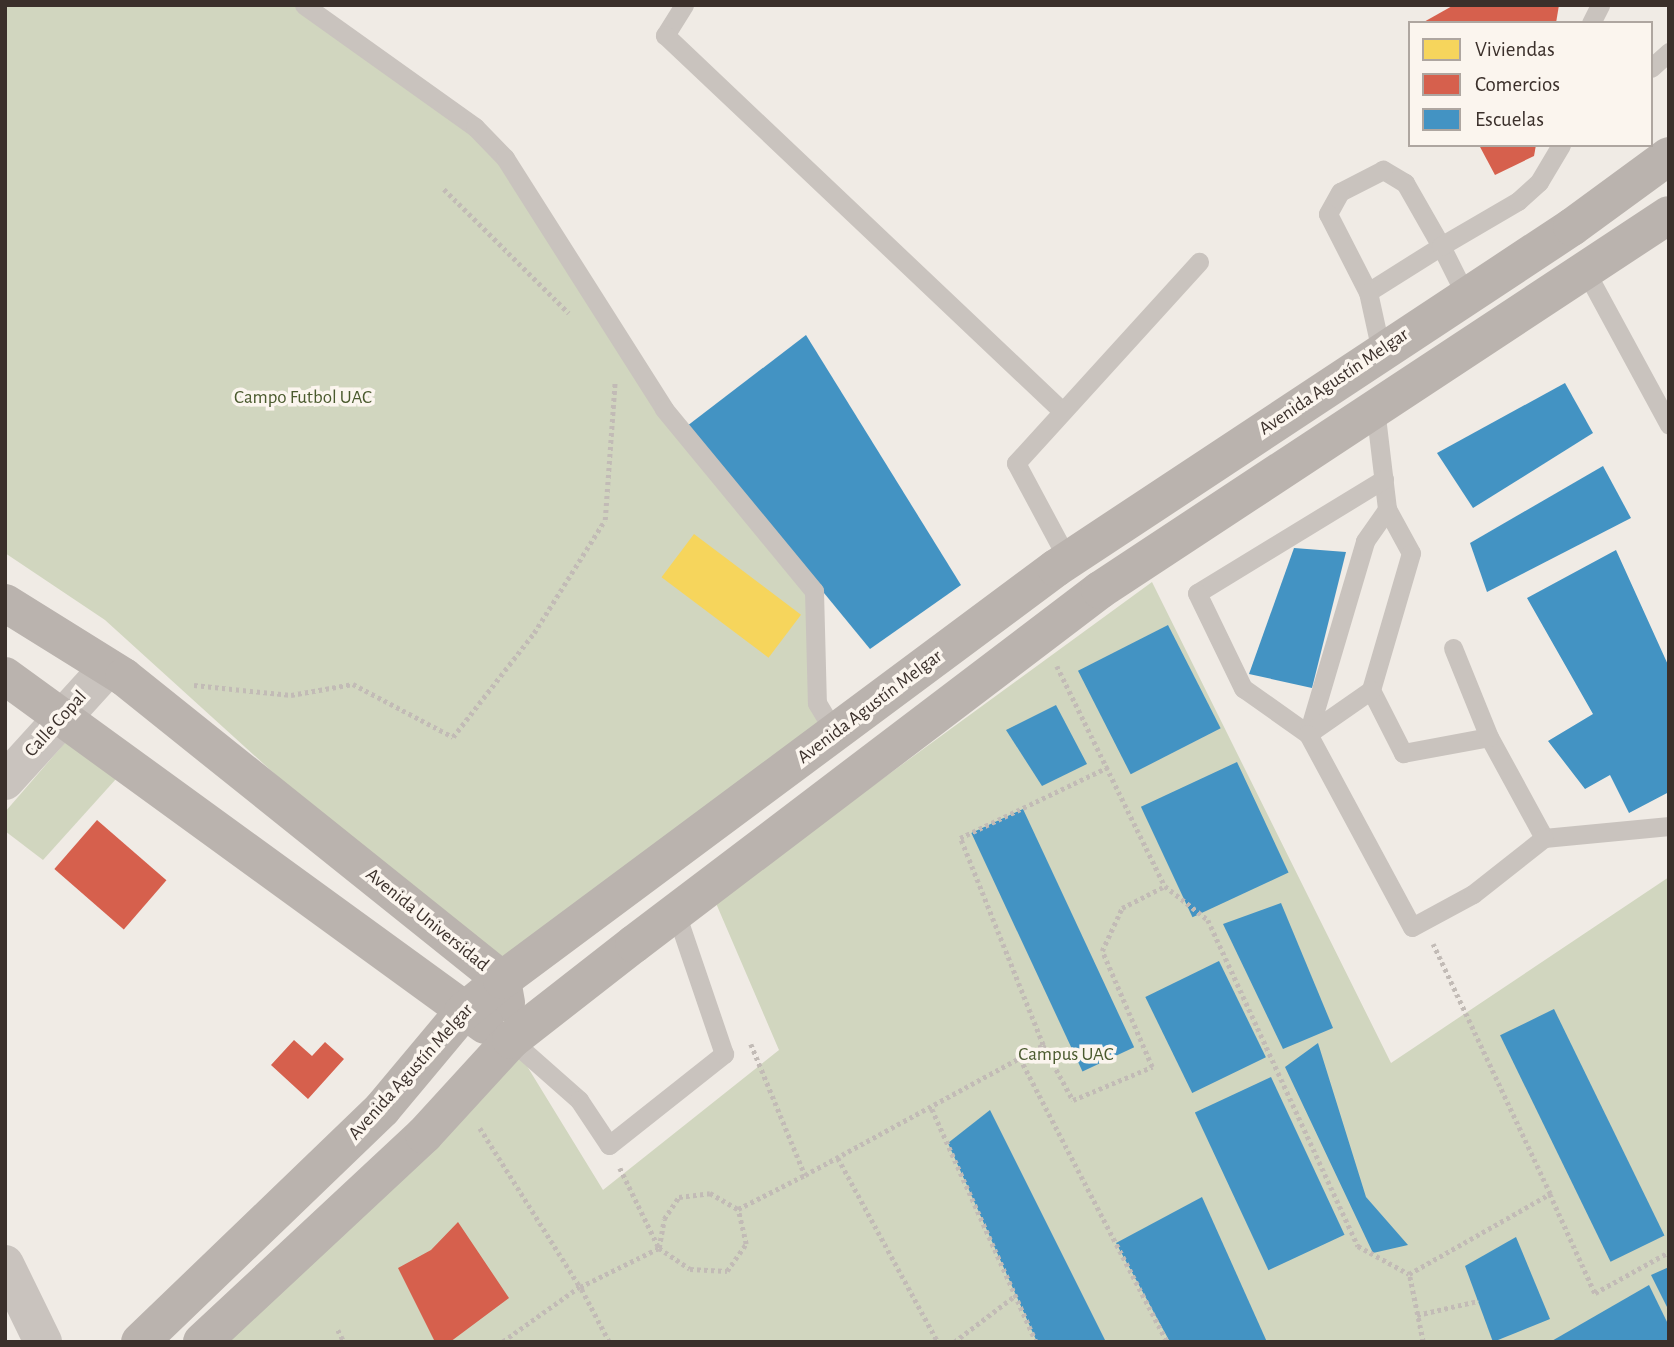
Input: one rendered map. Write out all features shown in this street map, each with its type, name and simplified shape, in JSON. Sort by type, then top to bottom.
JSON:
[{"type":"main road","name":"Avenida Agustín Melgar","points":[[140,1342],[382,1109],[463,1012],[502,980],[1068,560],[1466,296],[1669,156]]},
{"type":"main road","points":[[202,1342],[460,1095],[511,1040],[676,913],[1041,635],[1375,408],[1669,215]]},
{"type":"main road","name":"Avenida Universidad","points":[[5,603],[108,668],[502,980],[511,1040]]},
{"type":"main road","points":[[5,676],[64,714],[463,1012],[511,1040]]},
{"type":"street","name":"Calle Copal","points":[[5,781],[108,668]]},
{"type":"street","points":[[5,1264],[43,1342]]},
{"type":"lane","points":[[304,5],[475,127],[505,158],[664,409],[814,591],[817,703],[835,733]]},
{"type":"lane","points":[[684,5],[665,35],[1062,411]]},
{"type":"lane","points":[[1592,21],[1600,5]]},
{"type":"lane","points":[[1653,66],[1669,52]]},
{"type":"lane","points":[[1368,292],[1518,201],[1562,147]]},
{"type":"lane","points":[[1381,351],[1368,292],[1328,214],[1340,192],[1370,174],[1396,173],[1441,246],[1466,296]]},
{"type":"lane","points":[[1068,560],[1016,463],[1199,262]]},
{"type":"lane","points":[[1584,270],[1669,425]]},
{"type":"lane","points":[[1308,734],[1371,690],[1411,552],[1387,509],[1375,408]]},
{"type":"lane","points":[[1384,479],[1197,593],[1243,688],[1308,734],[1412,927],[1473,894],[1544,838],[1669,826]]},
{"type":"lane","points":[[1308,734],[1365,541],[1387,509]]},
{"type":"lane","points":[[1453,648],[1489,737],[1544,838]]},
{"type":"lane","points":[[1371,690],[1403,753],[1489,737]]},
{"type":"lane","points":[[511,1040],[579,1100],[609,1145],[724,1054],[676,913]]},
{"type":"path","points":[[444,189],[578,322]]},
{"type":"path","points":[[188,684],[291,695],[353,684],[453,737],[534,633],[605,520],[616,374]]},
{"type":"path","points":[[1041,635],[1110,766],[1165,886],[1208,920],[1358,1245],[1409,1274],[1423,1342]]},
{"type":"path","points":[[1110,766],[960,838],[1043,1045],[1073,1100],[1152,1068],[1102,951],[1122,908],[1165,886]]},
{"type":"path","points":[[1423,922],[1595,1293],[1669,1252]]},
{"type":"path","points":[[749,1037],[805,1175]]},
{"type":"path","points":[[738,1209],[932,1109],[1043,1045]]},
{"type":"path","points":[[1020,1058],[1167,1342]]},
{"type":"path","points":[[460,1095],[580,1287],[609,1342]]},
{"type":"path","points":[[932,1109],[1036,1342]]},
{"type":"path","points":[[609,1145],[659,1248],[690,1269],[727,1270],[746,1244],[738,1209],[710,1193],[679,1197],[664,1219],[659,1248]]},
{"type":"path","points":[[838,1158],[938,1342]]},
{"type":"path","points":[[1409,1274],[1550,1194]]},
{"type":"path","points":[[503,1342],[580,1287],[659,1248]]},
{"type":"path","points":[[954,1342],[1016,1295]]},
{"type":"path","points":[[1417,1315],[1478,1301]]},
{"type":"path","points":[[338,1330],[344,1342]]},
{"type":"green space","name":"Campo Futbol UAC","points":[[5,5],[304,5],[475,127],[664,409],[805,575],[817,703],[835,733],[502,980],[105,620],[5,553]]},
{"type":"green space","name":"Campus UAC","points":[[1152,582],[1391,1063],[1669,877],[1669,1342],[198,1342],[511,1040],[603,1190],[779,1050],[715,901]]},
{"type":"green space","points":[[69,738],[116,779],[43,860],[5,831],[5,812]]},
{"type":"building: Viviendas","points":[[694,534],[801,615],[769,658],[662,577]]},
{"type":"building: Comercios","points":[[1454,5],[1559,5],[1556,21],[1426,21]]},
{"type":"building: Comercios","points":[[1480,147],[1536,147],[1534,156],[1495,175]]},
{"type":"building: Comercios","points":[[97,820],[166,880],[124,929],[54,869]]},
{"type":"building: Comercios","points":[[294,1040],[312,1056],[325,1042],[344,1059],[308,1099],[271,1065]]},
{"type":"building: Comercios","points":[[458,1222],[509,1298],[450,1342],[435,1342],[398,1268],[431,1250]]},
{"type":"building: Escuelas","points":[[806,335],[961,585],[870,649],[687,426]]},
{"type":"building: Escuelas","points":[[1565,383],[1593,433],[1473,508],[1437,453]]},
{"type":"building: Escuelas","points":[[1603,466],[1631,518],[1487,592],[1470,543]]},
{"type":"building: Escuelas","points":[[1294,548],[1346,552],[1312,688],[1249,674]]},
{"type":"building: Escuelas","points":[[1616,550],[1669,667],[1669,792],[1629,813],[1610,775],[1585,789],[1548,741],[1593,714],[1527,598]]},
{"type":"building: Escuelas","points":[[1168,625],[1221,728],[1131,774],[1078,671]]},
{"type":"building: Escuelas","points":[[1056,705],[1087,764],[1042,786],[1006,730]]},
{"type":"building: Escuelas","points":[[1237,762],[1289,873],[1192,917],[1141,807]]},
{"type":"building: Escuelas","points":[[1023,809],[1134,1047],[1082,1071],[971,833]]},
{"type":"building: Escuelas","points":[[1281,903],[1333,1028],[1283,1049],[1223,924]]},
{"type":"building: Escuelas","points":[[1219,961],[1266,1057],[1192,1093],[1145,997]]},
{"type":"building: Escuelas","points":[[1554,1009],[1664,1235],[1611,1262],[1500,1035]]},
{"type":"building: Escuelas","points":[[1318,1043],[1366,1197],[1408,1245],[1373,1253],[1285,1067]]},
{"type":"building: Escuelas","points":[[1271,1077],[1345,1235],[1268,1270],[1195,1112]]},
{"type":"building: Escuelas","points":[[990,1110],[1106,1342],[1037,1342],[948,1143]]},
{"type":"building: Escuelas","points":[[1202,1197],[1267,1342],[1170,1342],[1116,1243]]},
{"type":"building: Escuelas","points":[[1516,1237],[1550,1319],[1493,1342],[1465,1266]]},
{"type":"building: Escuelas","points":[[1669,1267],[1669,1311],[1651,1275]]},
{"type":"building: Escuelas","points":[[1649,1285],[1669,1326],[1669,1342],[1550,1342]]}]
